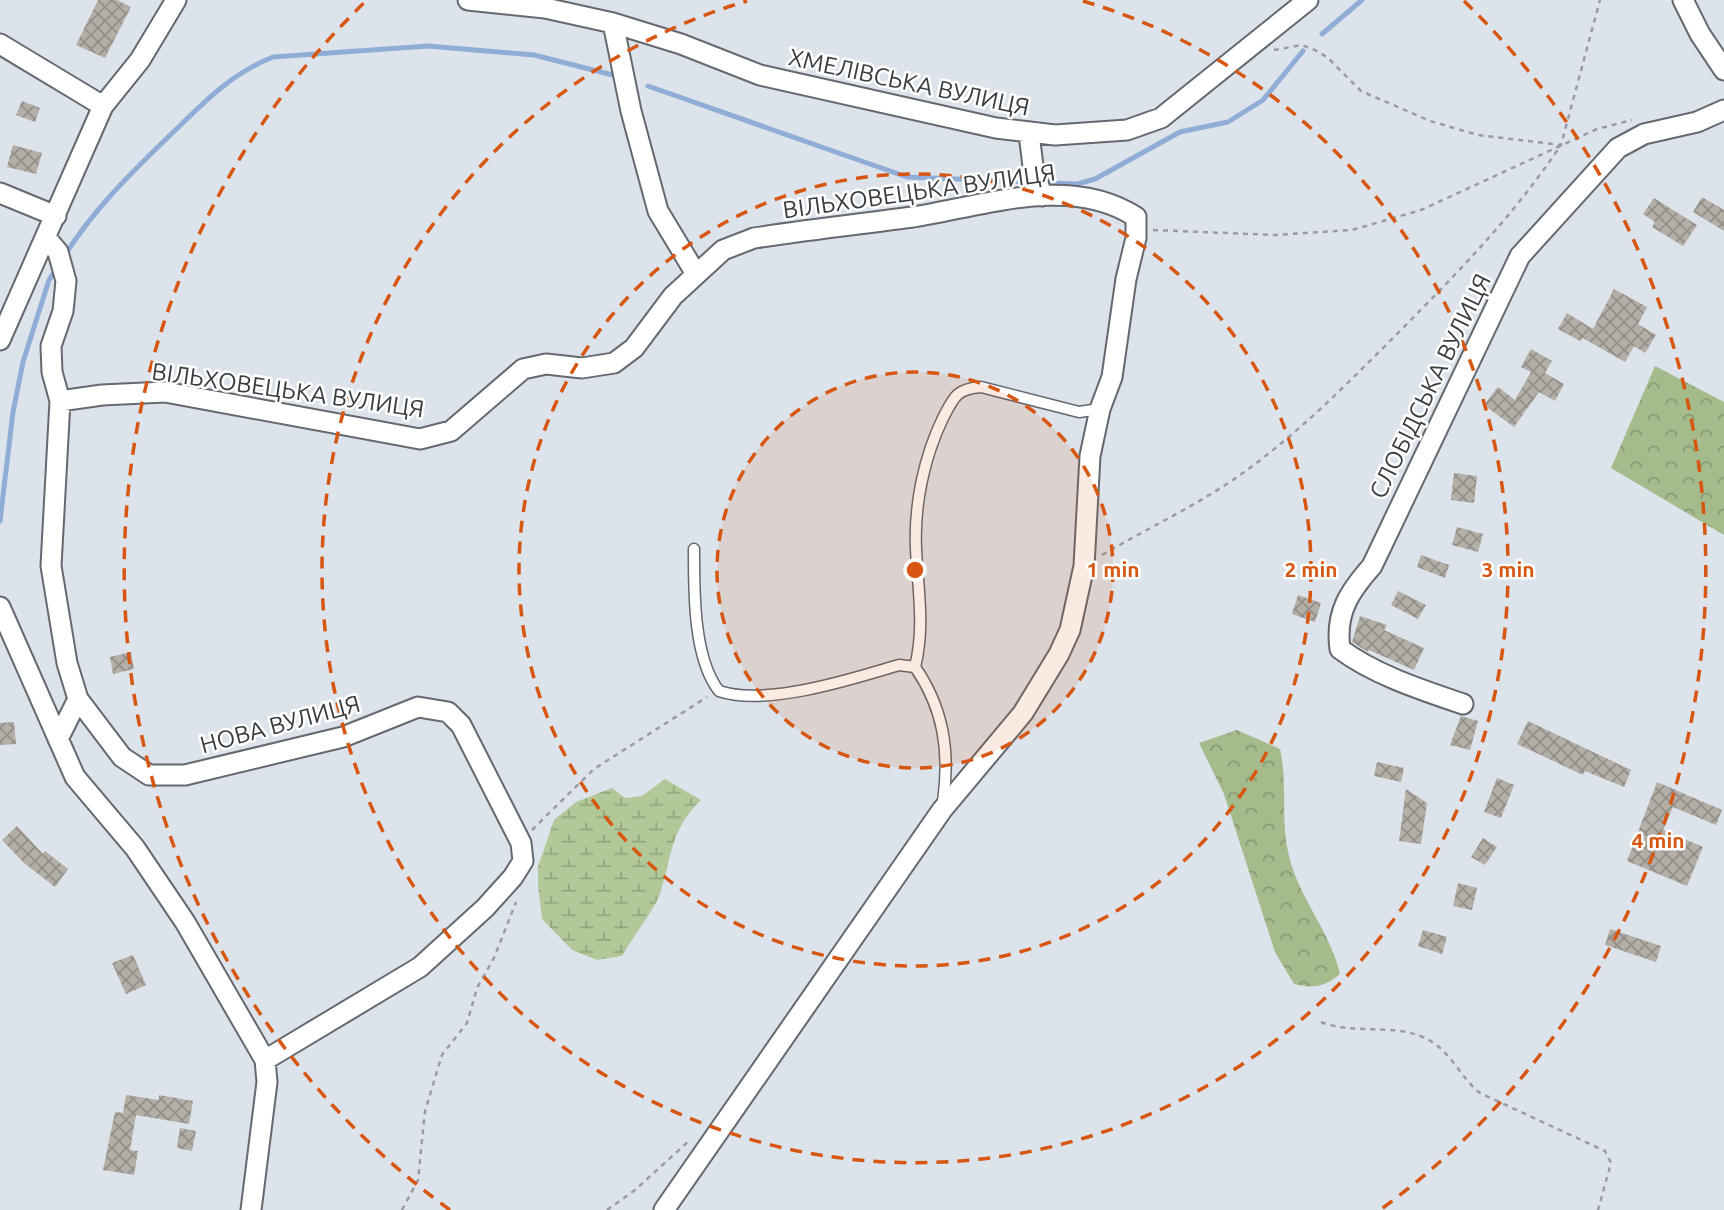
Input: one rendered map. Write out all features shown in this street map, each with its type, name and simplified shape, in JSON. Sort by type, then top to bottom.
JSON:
[{"type":"street","points":[[0,340],[52,246],[56,216],[103,106],[140,60],[176,0]]},
{"type":"street","name":"ХМЕЛІВСЬКА ВУЛИЦЯ","points":[[468,0],[545,8],[613,23],[681,44],[760,75],[1029,134],[1142,127],[1161,118],[1308,0]]},
{"type":"street","points":[[1683,0],[1700,34],[1724,70]]},
{"type":"street","points":[[613,23],[631,111],[658,211],[696,274]]},
{"type":"street","points":[[0,44],[103,106]]},
{"type":"street","name":"СЛОБІДСЬКА ВУЛИЦЯ","points":[[1463,704],[1425,691],[1340,649],[1340,621],[1348,593],[1372,566],[1520,256],[1618,148],[1644,134],[1697,121],[1724,110]]},
{"type":"street","points":[[1029,134],[1040,192]]},
{"type":"street","name":"ВІЛЬХОВЕЦЬКА ВУЛИЦЯ","points":[[60,401],[102,394],[165,392],[420,439],[451,430],[523,369],[546,364],[582,368],[614,363],[634,348],[673,296],[696,274],[723,250],[754,238],[1040,192],[1092,198],[1124,209],[1136,217],[1136,230]]},
{"type":"street","points":[[0,193],[56,216]]},
{"type":"street","points":[[664,1210],[942,810],[1023,713],[1059,654],[1070,630],[1084,566],[1090,456],[1100,409],[1112,377],[1136,230]]},
{"type":"street","points":[[52,246],[66,281],[63,311],[51,346],[52,372],[60,401],[51,566],[67,663],[78,699],[58,739]]},
{"type":"street","points":[[0,607],[46,705],[75,777],[135,848],[185,922],[265,1060],[267,1082],[251,1210]]},
{"type":"street","name":"НОВА ВУЛИЦЯ","points":[[78,699],[122,757],[149,775],[185,775],[343,737],[418,707],[449,712],[461,725],[521,843]]},
{"type":"street","points":[[265,1060],[420,967],[485,908],[513,877],[523,861],[521,843]]},
{"type":"lane","points":[[942,810],[948,767],[942,719],[931,690],[915,667],[921,629],[916,546],[920,491],[935,435],[953,398],[964,388],[981,387],[1079,412],[1100,409]]},
{"type":"lane","points":[[694,549],[697,619],[706,663],[719,691],[734,696],[786,693],[899,665],[915,667]]},
{"type":"path","points":[[1084,566],[1159,526],[1238,477],[1320,412],[1475,256],[1510,217],[1561,145],[1600,0]]},
{"type":"path","points":[[1254,46],[1276,50],[1302,45],[1315,50],[1327,57],[1361,91],[1430,121],[1478,135],[1561,145]]},
{"type":"path","points":[[1136,230],[1275,235],[1352,230],[1421,209],[1597,129],[1635,120]]},
{"type":"path","points":[[521,843],[549,811],[594,769],[719,691]]},
{"type":"path","points":[[402,1210],[418,1180],[425,1111],[442,1055],[467,1023],[477,988],[494,958],[517,898]]},
{"type":"path","points":[[1321,1022],[1331,1026],[1380,1029],[1429,1039],[1452,1060],[1467,1083],[1480,1093],[1605,1151],[1611,1163],[1598,1210]]},
{"type":"path","points":[[607,1210],[700,1132]]},
{"type":"green space","points":[[1655,366],[1724,402],[1724,535],[1611,468]]},
{"type":"green space","points":[[1237,730],[1280,749],[1289,856],[1300,886],[1329,943],[1340,974],[1324,984],[1294,984],[1275,952],[1224,794],[1199,743]]},
{"type":"green space","points":[[665,779],[701,800],[683,822],[673,844],[658,900],[622,956],[597,960],[572,950],[542,919],[538,867],[554,820],[576,802],[612,788],[625,798],[642,796]]},
{"type":"building","points":[[98,0],[117,0],[131,7],[105,58],[76,45]]},
{"type":"building","points":[[22,101],[40,108],[35,122],[16,115]]},
{"type":"building","points":[[13,145],[42,153],[36,174],[7,167]]},
{"type":"building","points":[[1702,197],[1724,210],[1724,231],[1693,212]]},
{"type":"building","points":[[1654,198],[1697,225],[1683,246],[1652,227],[1655,222],[1643,214]]},
{"type":"building","points":[[1614,289],[1647,307],[1638,324],[1656,335],[1645,353],[1634,346],[1625,362],[1583,338],[1580,341],[1558,329],[1567,313],[1593,329]]},
{"type":"building","points":[[1531,349],[1552,361],[1545,373],[1564,384],[1555,401],[1539,392],[1514,427],[1484,405],[1498,387],[1515,400],[1531,372],[1521,367]]},
{"type":"building","points":[[1454,473],[1477,476],[1474,503],[1451,500]]},
{"type":"building","points":[[1457,527],[1483,534],[1478,552],[1452,545]]},
{"type":"building","points":[[1421,555],[1449,565],[1445,578],[1417,567]]},
{"type":"building","points":[[1398,591],[1426,605],[1418,619],[1391,605]]},
{"type":"building","points":[[1298,595],[1321,603],[1315,622],[1292,614]]},
{"type":"building","points":[[1360,616],[1387,625],[1384,630],[1424,648],[1414,670],[1369,650],[1368,652],[1352,642]]},
{"type":"building","points":[[131,652],[134,669],[113,674],[110,657]]},
{"type":"building","points":[[1461,716],[1478,721],[1470,750],[1450,745]]},
{"type":"building","points":[[1528,721],[1631,770],[1624,787],[1585,771],[1583,775],[1517,744]]},
{"type":"building","points":[[14,722],[16,744],[0,745],[0,723]]},
{"type":"building","points":[[1377,762],[1404,768],[1401,782],[1374,776]]},
{"type":"building","points":[[1497,778],[1514,785],[1501,818],[1484,812]]},
{"type":"building","points":[[1657,782],[1722,810],[1716,825],[1673,807],[1663,830],[1703,847],[1687,886],[1627,861]]},
{"type":"building","points":[[1406,789],[1427,803],[1421,844],[1399,841]]},
{"type":"building","points":[[17,826],[43,854],[45,851],[68,869],[55,887],[24,863],[2,840]]},
{"type":"building","points":[[1483,838],[1497,847],[1485,865],[1471,857]]},
{"type":"building","points":[[1458,883],[1477,888],[1472,910],[1453,906]]},
{"type":"building","points":[[1610,929],[1661,946],[1656,962],[1605,945]]},
{"type":"building","points":[[1423,930],[1447,937],[1442,954],[1418,946]]},
{"type":"building","points":[[133,955],[146,985],[126,994],[112,963]]},
{"type":"building","points":[[126,1095],[159,1100],[159,1095],[193,1101],[189,1124],[136,1115],[130,1150],[138,1151],[134,1175],[103,1170],[115,1112],[123,1113]]},
{"type":"building","points":[[180,1128],[196,1131],[192,1151],[177,1148]]},
{"type":"waterway","points":[[1322,34],[1362,0]]},
{"type":"waterway","points":[[65,255],[111,196],[201,105],[241,73],[273,57],[428,46],[534,55],[617,76]]},
{"type":"waterway","points":[[648,86],[907,177],[1077,184],[1095,179],[1180,132],[1228,122],[1263,100],[1303,51]]},
{"type":"waterway","points":[[0,521],[13,412],[23,362],[49,280],[56,269]]}]
